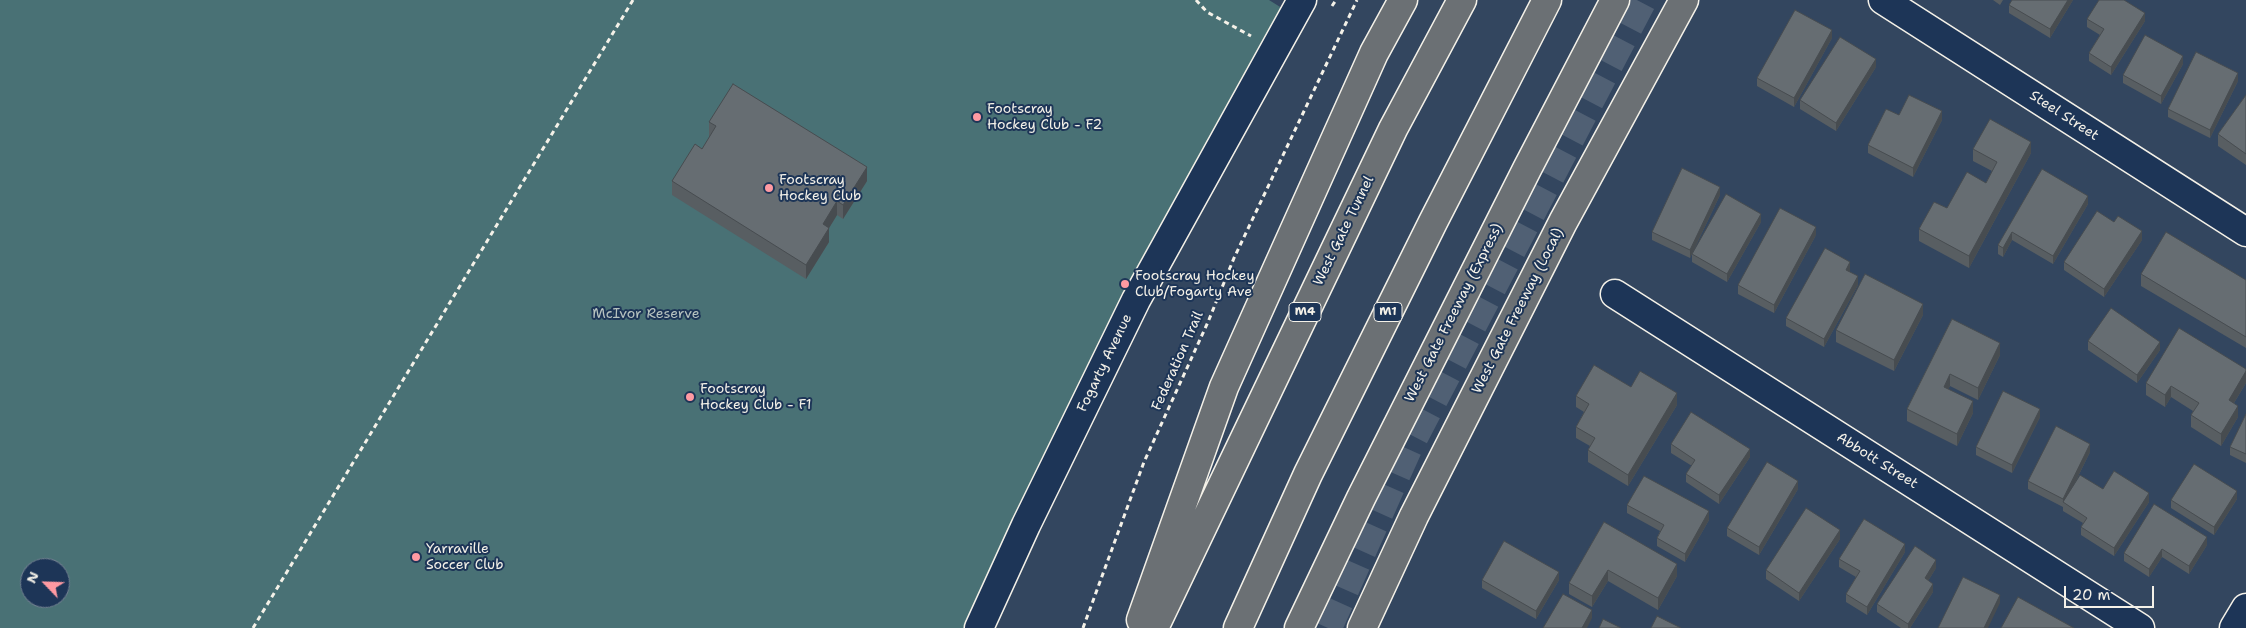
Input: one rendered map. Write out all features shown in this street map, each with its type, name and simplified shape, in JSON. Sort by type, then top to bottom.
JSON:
[{"type":"highway","points":[[1138,628],[1224,387],[1374,53],[1403,0]]},
{"type":"highway","name":"West Gate Tunnel","points":[[1154,628],[1393,128],[1462,0]]},
{"type":"highway","name":"M1","points":[[1238,628],[1308,474],[1433,222],[1547,0]]},
{"type":"highway","name":"West Gate Freeway (Express)","points":[[1299,628],[1361,498],[1527,169],[1615,0]]},
{"type":"highway","name":"West Gate Freeway (Local)","points":[[1362,628],[1414,516],[1563,222],[1684,0]]},
{"type":"street","name":"Fogarty Avenue","points":[[979,628],[1026,525],[1136,300],[1302,0]]},
{"type":"street","name":"Steel Street","points":[[1883,0],[2246,232]]},
{"type":"street","name":"Abbott Street","points":[[1615,294],[2140,628]]},
{"type":"street","points":[[2234,628],[2246,608]]},
{"type":"path","points":[[253,628],[633,0]]},
{"type":"path","points":[[1196,0],[1207,12],[1254,38]]},
{"type":"path","name":"Federation Trail","points":[[1083,628],[1144,462],[1208,322],[1234,258],[1357,0]]},
{"type":"green space","name":"McIvor Reserve","points":[[0,0],[1269,0],[1293,15],[979,628],[0,628]]},
{"type":"building","points":[[2012,0],[2068,0],[2050,29],[2009,5]]},
{"type":"building","points":[[2099,0],[2124,0],[2145,13],[2111,67],[2089,53],[2104,29],[2087,19]]},
{"type":"building","points":[[1795,10],[1832,30],[1794,98],[1757,78]]},
{"type":"building","points":[[2145,35],[2183,56],[2161,96],[2123,75]]},
{"type":"building","points":[[1840,37],[1876,59],[1836,123],[1800,100]]},
{"type":"building","points":[[2196,52],[2238,73],[2210,130],[2168,109]]},
{"type":"building","name":"Footscray Hockey Club","points":[[733,84],[867,167],[843,205],[837,201],[823,224],[829,228],[806,265],[672,181],[695,144],[702,149],[716,126],[709,122]]},
{"type":"building","points":[[1909,95],[1942,111],[1913,168],[1868,145],[1886,109],[1899,115]]},
{"type":"building","points":[[2246,95],[2246,154],[2218,134]]},
{"type":"building","points":[[1990,119],[2031,142],[1969,256],[1919,229],[1934,202],[1947,208],[1967,172],[1986,183],[1997,162],[1973,149]]},
{"type":"building","points":[[1682,168],[1720,187],[1690,250],[1652,232]]},
{"type":"building","points":[[2042,169],[2088,196],[2053,256],[2012,232],[2003,248],[1998,245]]},
{"type":"building","points":[[1726,194],[1761,214],[1727,274],[1692,254]]},
{"type":"building","points":[[1780,208],[1816,227],[1774,305],[1738,285]]},
{"type":"building","points":[[2097,211],[2114,222],[2118,216],[2142,231],[2104,289],[2064,262]]},
{"type":"building","points":[[2166,232],[2246,280],[2246,337],[2141,274]]},
{"type":"building","points":[[1825,248],[1850,262],[1846,270],[1858,276],[1824,339],[1786,318]]},
{"type":"building","points":[[1865,274],[1923,304],[1894,360],[1836,330]]},
{"type":"building","points":[[2111,308],[2160,342],[2137,375],[2088,341]]},
{"type":"building","points":[[1952,319],[2000,343],[1978,388],[1950,374],[1944,387],[1973,401],[1957,434],[1907,409]]},
{"type":"building","points":[[2179,328],[2246,369],[2229,400],[2238,406],[2221,434],[2191,415],[2199,403],[2171,386],[2165,395],[2146,383]]},
{"type":"building","points":[[1594,365],[1631,387],[1640,371],[1677,393],[1628,475],[1588,450],[1595,438],[1576,427],[1589,404],[1576,396]]},
{"type":"building","points":[[2003,391],[2040,409],[2012,465],[1976,447]]},
{"type":"building","points":[[1691,412],[1750,449],[1719,495],[1686,474],[1695,460],[1671,444]]},
{"type":"building","points":[[2246,414],[2246,454],[2230,447]]},
{"type":"building","points":[[2056,426],[2090,444],[2063,499],[2028,481]]},
{"type":"building","points":[[1767,462],[1798,481],[1759,547],[1727,528]]},
{"type":"building","points":[[2194,464],[2237,491],[2214,527],[2171,500]]},
{"type":"building","points":[[2114,471],[2149,493],[2114,548],[2081,527],[2087,518],[2063,502],[2080,475],[2103,489]]},
{"type":"building","points":[[1644,476],[1709,511],[1685,554],[1657,538],[1664,525],[1627,505]]},
{"type":"building","points":[[2154,504],[2207,537],[2189,566],[2162,549],[2149,569],[2124,553]]},
{"type":"building","points":[[1806,508],[1840,530],[1799,593],[1766,570]]},
{"type":"building","points":[[1864,519],[1905,544],[1867,607],[1846,594],[1860,571],[1839,559]]},
{"type":"building","points":[[1604,522],[1677,564],[1658,598],[1608,570],[1592,596],[1569,583]]},
{"type":"building","points":[[1504,541],[1559,572],[1536,611],[1482,580]]},
{"type":"building","points":[[1915,546],[1936,560],[1925,578],[1933,584],[1908,624],[1877,604]]},
{"type":"building","points":[[1963,577],[2000,595],[1984,628],[1938,628]]},
{"type":"building","points":[[1563,594],[1592,610],[1582,628],[1543,628]]},
{"type":"building","points":[[2018,597],[2074,628],[2001,628]]},
{"type":"building","points":[[1657,616],[1681,628],[1651,628]]},
{"type":"building","points":[[1603,619],[1621,628],[1599,628]]},
{"type":"tunnel","points":[[1328,628],[1408,449],[1643,0]]},
{"type":"place","name":"Footscray Hockey Club - F2","points":[[977,117]]},
{"type":"place","name":"Footscray Hockey Club","points":[[769,188]]},
{"type":"place","name":"Footscray Hockey Club/Fogarty Ave","points":[[1125,284]]},
{"type":"place","name":"Footscray Hockey Club - F1","points":[[690,397]]},
{"type":"place","name":"Yarraville Soccer Club","points":[[416,557]]}]
